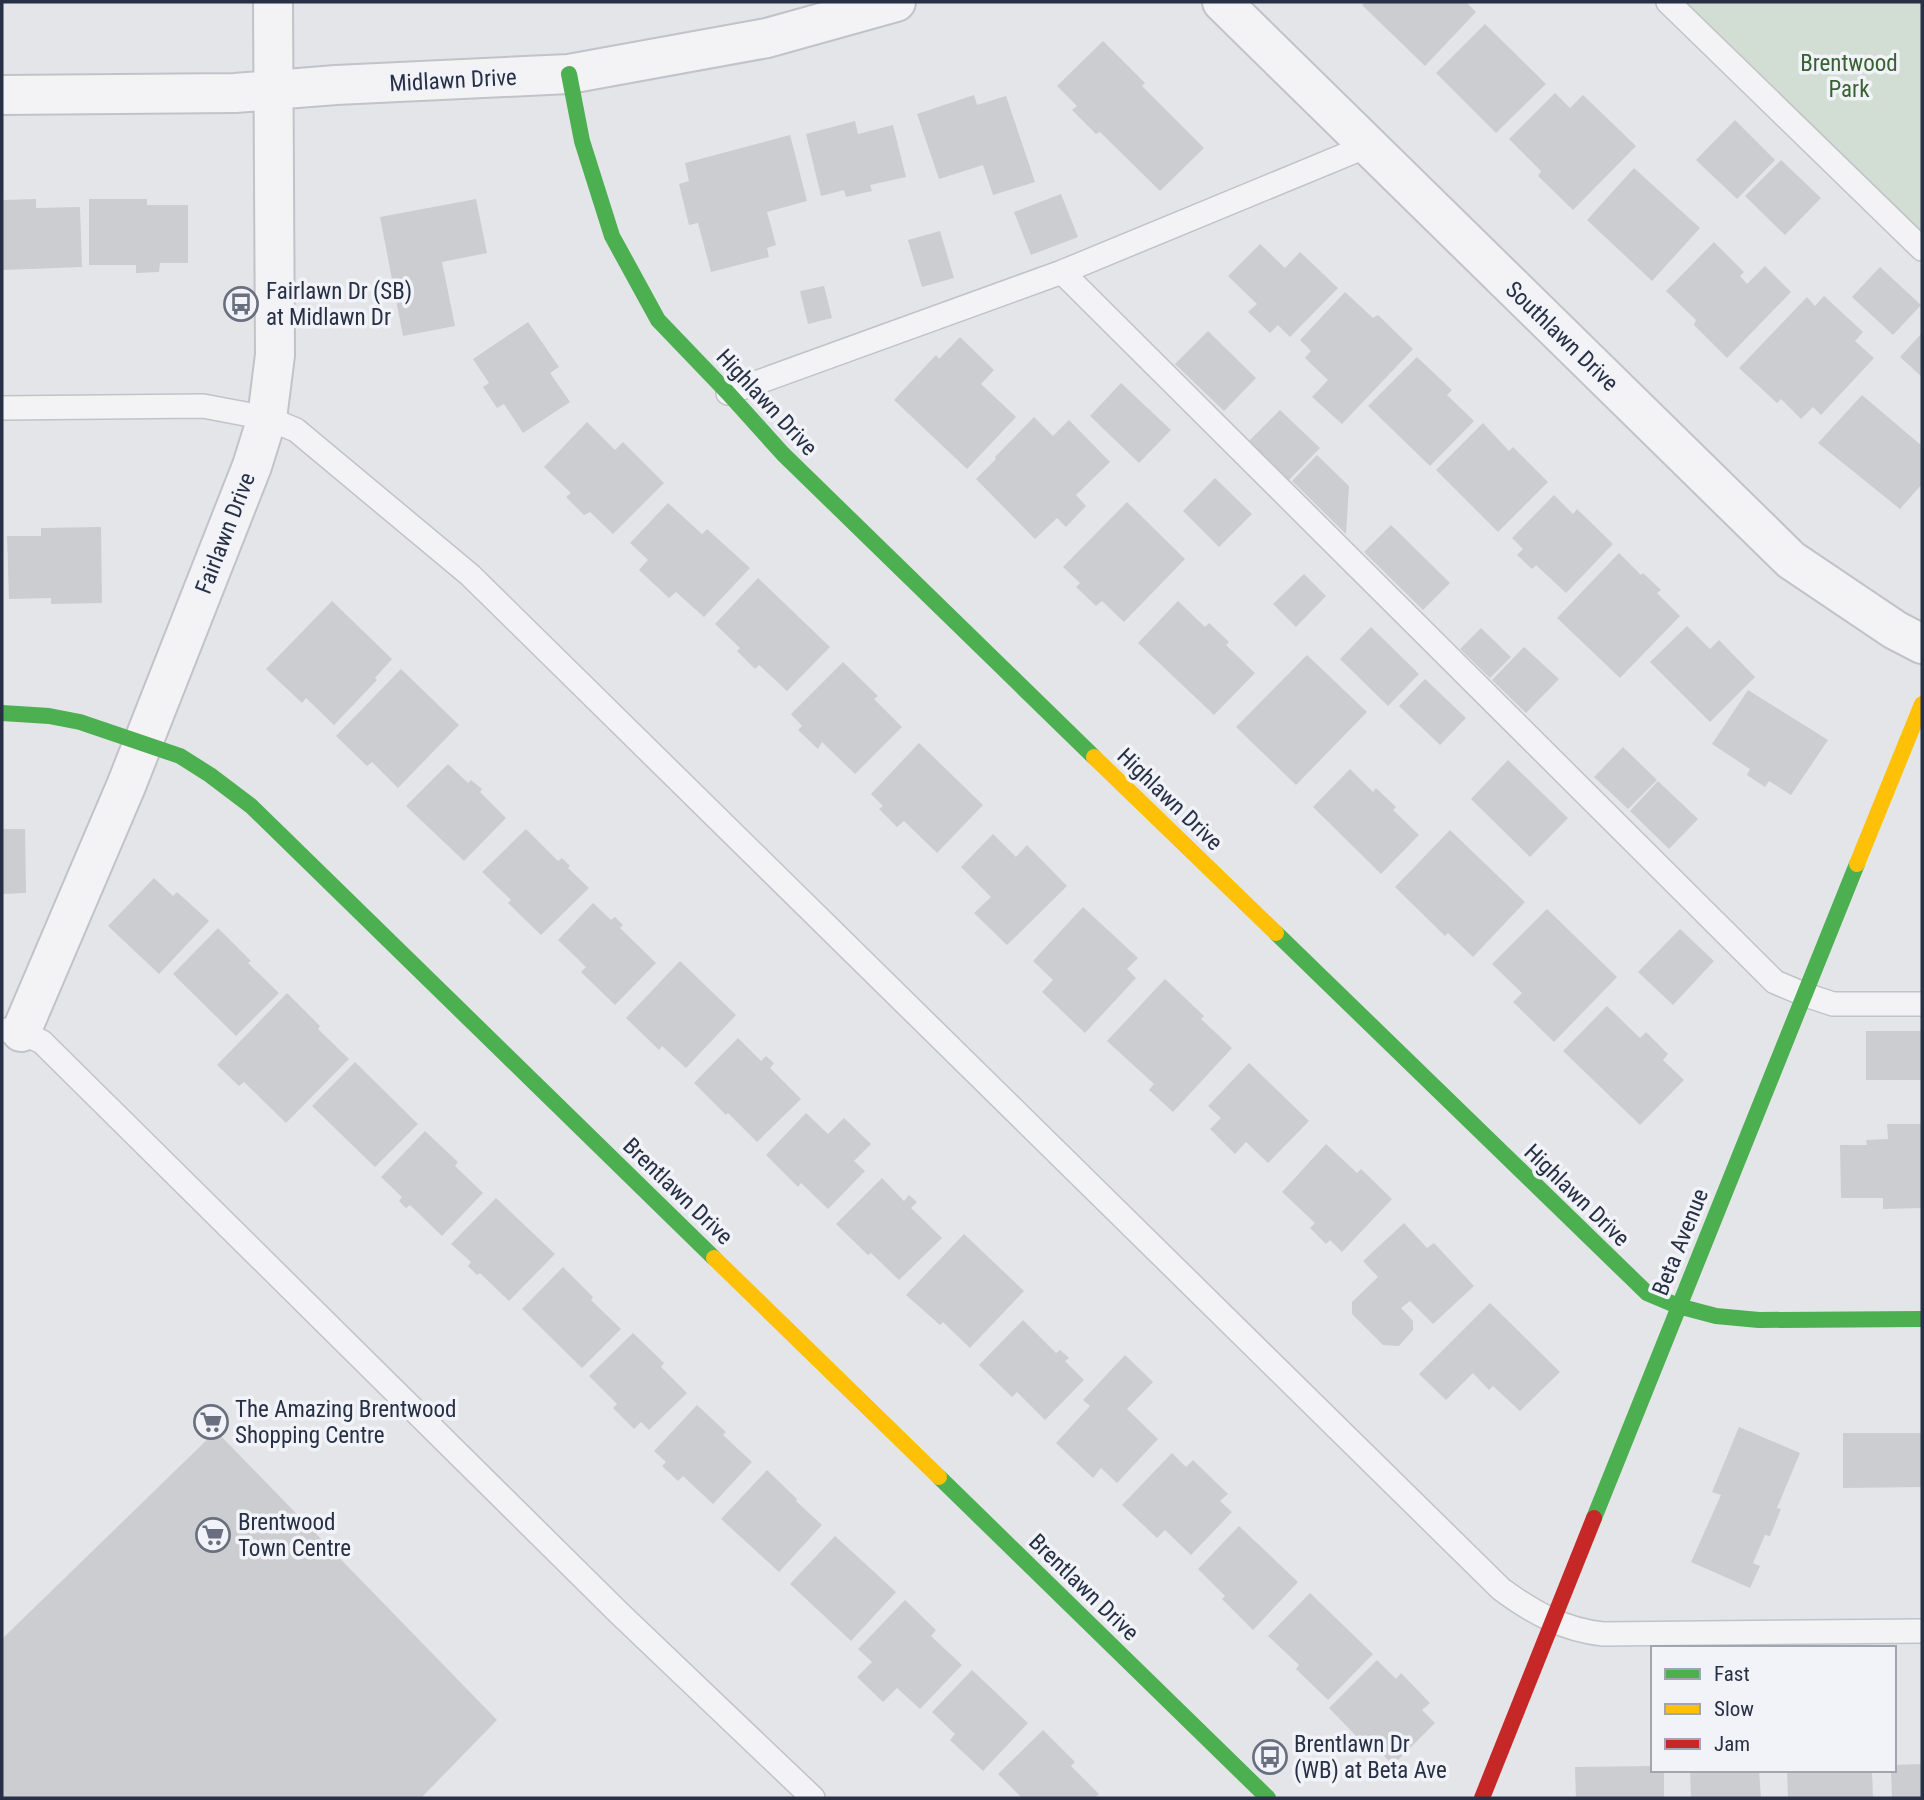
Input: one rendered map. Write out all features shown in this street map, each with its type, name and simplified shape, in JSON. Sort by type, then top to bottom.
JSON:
[{"type":"street","name":"Fairlawn Drive","points":[[11,1031],[126,786],[247,479],[267,418],[275,355],[273,2]]},
{"type":"street","name":"Midlawn Drive","points":[[2,96],[206,93],[569,74],[767,38],[896,2]]},
{"type":"street","name":"Southlawn Drive","points":[[1222,2],[1791,560],[1895,631],[1922,644]]},
{"type":"street","name":"Highlawn Drive","points":[[569,74],[582,141],[612,236],[658,320],[783,454],[1631,1279],[1647,1293],[1678,1306],[1716,1316],[1759,1320],[1922,1319]]},
{"type":"street","name":"Beta Avenue","points":[[1482,1798],[1922,704]]},
{"type":"street","name":"Brentlawn Drive","points":[[2,713],[49,716],[80,722],[180,756],[251,806],[1268,1798]]},
{"type":"lane","points":[[1668,2],[1922,249]]},
{"type":"lane","points":[[728,393],[1062,272],[1367,146]]},
{"type":"lane","points":[[1062,272],[1776,982],[1833,1004],[1922,1004]]},
{"type":"lane","points":[[2,408],[203,406],[267,418],[296,429],[470,575],[1501,1589],[1524,1606],[1581,1632],[1603,1634],[1922,1631]]},
{"type":"lane","points":[[11,1031],[42,1042],[620,1614],[813,1798]]},
{"type":"green space","name":"Brentwood Park","points":[[1668,2],[1922,2],[1922,249]]},
{"type":"building","points":[[1365,2],[1466,2],[1476,12],[1425,66],[1362,5]]},
{"type":"building","points":[[1485,24],[1546,84],[1496,133],[1436,73]]},
{"type":"building","points":[[1103,41],[1145,83],[1142,86],[1204,148],[1160,191],[1100,132],[1096,134],[1072,110],[1077,106],[1057,86]]},
{"type":"building","points":[[1555,93],[1570,108],[1583,95],[1636,146],[1573,210],[1538,176],[1541,171],[1509,139]]},
{"type":"building","points":[[974,95],[977,105],[1006,96],[1035,182],[993,195],[983,165],[939,179],[917,114]]},
{"type":"building","points":[[1735,120],[1775,160],[1737,199],[1696,160]]},
{"type":"building","points":[[855,121],[858,134],[893,125],[906,177],[870,185],[872,191],[846,197],[844,190],[821,196],[806,134]]},
{"type":"building","points":[[790,135],[807,201],[767,212],[776,245],[767,248],[769,257],[711,272],[698,223],[689,225],[679,184],[689,181],[685,163]]},
{"type":"building","points":[[1781,160],[1821,198],[1785,235],[1745,196]]},
{"type":"building","points":[[1634,168],[1700,228],[1652,281],[1587,220]]},
{"type":"building","points":[[1061,194],[1078,237],[1031,255],[1014,212]]},
{"type":"building","points":[[36,199],[36,208],[80,207],[82,267],[2,270],[2,200]]},
{"type":"building","points":[[89,199],[147,199],[147,205],[188,205],[188,263],[160,263],[159,272],[136,273],[136,265],[89,265]]},
{"type":"building","points":[[476,199],[487,253],[442,262],[455,326],[403,336],[380,217]]},
{"type":"building","points":[[940,231],[954,278],[922,287],[908,240]]},
{"type":"building","points":[[1714,242],[1744,272],[1740,276],[1747,284],[1765,266],[1791,292],[1727,358],[1694,325],[1696,320],[1666,291]]},
{"type":"building","points":[[1260,244],[1285,268],[1300,252],[1338,288],[1290,337],[1278,325],[1270,333],[1248,312],[1257,304],[1228,276]]},
{"type":"building","points":[[1880,267],[1921,305],[1893,335],[1852,297]]},
{"type":"building","points":[[824,286],[832,318],[808,324],[800,291]]},
{"type":"building","points":[[1345,292],[1373,318],[1378,315],[1413,349],[1342,424],[1312,397],[1328,380],[1305,358],[1311,351],[1300,340]]},
{"type":"building","points":[[1824,296],[1863,332],[1855,341],[1874,358],[1821,415],[1813,407],[1801,419],[1781,399],[1777,403],[1739,368],[1807,297],[1815,306]]},
{"type":"building","points":[[528,322],[559,367],[550,373],[570,402],[523,433],[504,404],[497,408],[483,387],[489,383],[473,359]]},
{"type":"building","points":[[1208,331],[1256,378],[1224,411],[1175,364]]},
{"type":"building","points":[[1922,333],[1922,377],[1900,357]]},
{"type":"building","points":[[960,337],[994,370],[981,384],[1016,417],[967,469],[894,400],[936,355],[939,359]]},
{"type":"building","points":[[1417,357],[1452,390],[1447,395],[1474,421],[1430,466],[1368,406]]},
{"type":"building","points":[[1121,383],[1171,430],[1139,463],[1090,416]]},
{"type":"building","points":[[1862,395],[1922,446],[1922,484],[1900,509],[1818,443]]},
{"type":"building","points":[[1280,410],[1320,448],[1287,482],[1247,443]]},
{"type":"building","points":[[1034,417],[1053,436],[1069,420],[1110,462],[1076,495],[1086,506],[1066,527],[1057,518],[1035,539],[976,479]]},
{"type":"building","points":[[587,422],[615,450],[623,442],[664,483],[613,534],[590,512],[584,515],[566,497],[571,493],[544,467]]},
{"type":"building","points":[[1483,423],[1509,451],[1513,447],[1548,482],[1498,532],[1436,470]]},
{"type":"building","points":[[1317,455],[1349,486],[1346,534],[1292,481]]},
{"type":"building","points":[[1215,478],[1252,514],[1219,547],[1183,511]]},
{"type":"building","points":[[1554,495],[1573,514],[1577,509],[1613,544],[1566,593],[1536,565],[1532,569],[1517,555],[1523,549],[1512,538]]},
{"type":"building","points":[[1127,502],[1185,559],[1124,622],[1102,601],[1096,606],[1076,587],[1080,583],[1063,567]]},
{"type":"building","points":[[668,503],[702,534],[707,529],[750,568],[704,617],[676,592],[669,598],[639,570],[648,560],[630,543]]},
{"type":"building","points":[[1391,525],[1450,583],[1423,610],[1364,552]]},
{"type":"building","points":[[101,527],[102,603],[51,604],[51,598],[9,599],[7,536],[41,536],[41,528]]},
{"type":"building","points":[[1619,553],[1661,590],[1657,593],[1680,616],[1620,678],[1557,618]]},
{"type":"building","points":[[1304,574],[1326,596],[1296,627],[1273,604]]},
{"type":"building","points":[[758,578],[830,647],[787,691],[759,665],[755,669],[737,651],[740,648],[715,624]]},
{"type":"building","points":[[332,601],[392,659],[375,678],[377,680],[334,725],[306,698],[302,703],[266,669]]},
{"type":"building","points":[[1178,601],[1205,627],[1209,623],[1229,642],[1226,645],[1255,673],[1214,715],[1138,643]]},
{"type":"building","points":[[1687,626],[1710,649],[1719,640],[1755,677],[1710,722],[1650,662]]},
{"type":"building","points":[[1371,627],[1419,674],[1388,706],[1340,659]]},
{"type":"building","points":[[1481,628],[1511,657],[1490,678],[1460,649]]},
{"type":"building","points":[[1524,647],[1559,679],[1526,713],[1492,680]]},
{"type":"building","points":[[1307,655],[1367,712],[1296,785],[1236,727]]},
{"type":"building","points":[[843,662],[878,696],[874,699],[902,727],[855,774],[822,742],[818,749],[798,730],[802,726],[791,714]]},
{"type":"building","points":[[401,669],[459,725],[398,788],[372,762],[367,766],[336,736]]},
{"type":"building","points":[[1425,679],[1466,718],[1440,745],[1399,706]]},
{"type":"building","points":[[1748,690],[1828,740],[1791,795],[1769,781],[1765,787],[1747,775],[1750,769],[1712,744]]},
{"type":"building","points":[[919,743],[983,805],[937,853],[904,821],[897,827],[879,809],[883,806],[871,794]]},
{"type":"building","points":[[1623,747],[1657,780],[1628,809],[1594,777]]},
{"type":"building","points":[[1508,760],[1568,818],[1530,857],[1471,799]]},
{"type":"building","points":[[448,764],[468,783],[471,780],[482,789],[480,792],[506,818],[464,861],[406,806]]},
{"type":"building","points":[[1350,769],[1373,792],[1376,788],[1396,807],[1393,810],[1419,835],[1381,874],[1313,807]]},
{"type":"building","points":[[1658,781],[1698,819],[1669,849],[1630,811]]},
{"type":"building","points":[[2,829],[25,829],[26,893],[2,894]]},
{"type":"building","points":[[526,829],[558,861],[562,858],[570,866],[568,868],[589,888],[541,935],[508,903],[511,900],[482,872]]},
{"type":"building","points":[[1450,830],[1525,902],[1473,957],[1448,933],[1445,936],[1395,887]]},
{"type":"building","points":[[993,834],[1016,857],[1027,845],[1067,886],[1007,945],[974,913],[991,897],[961,867]]},
{"type":"building","points":[[154,878],[173,896],[177,892],[209,921],[159,974],[108,926]]},
{"type":"building","points":[[593,903],[611,920],[615,917],[623,925],[620,928],[656,963],[615,1005],[581,972],[586,967],[558,940]]},
{"type":"building","points":[[1083,907],[1138,958],[1127,969],[1136,978],[1085,1033],[1042,992],[1053,980],[1033,961]]},
{"type":"building","points":[[1547,909],[1617,977],[1554,1042],[1513,1002],[1522,993],[1492,964]]},
{"type":"building","points":[[218,928],[279,993],[236,1036],[173,974]]},
{"type":"building","points":[[1680,929],[1714,961],[1673,1005],[1638,972]]},
{"type":"building","points":[[680,961],[736,1015],[686,1068],[662,1046],[659,1050],[626,1018]]},
{"type":"building","points":[[1165,979],[1204,1016],[1201,1019],[1232,1048],[1173,1112],[1149,1090],[1154,1084],[1107,1041]]},
{"type":"building","points":[[287,993],[349,1059],[286,1123],[244,1082],[239,1086],[217,1065]]},
{"type":"building","points":[[1607,1006],[1640,1038],[1646,1032],[1668,1054],[1663,1060],[1684,1080],[1640,1125],[1563,1051]]},
{"type":"building","points":[[1866,1031],[1922,1031],[1922,1080],[1866,1080]]},
{"type":"building","points":[[738,1038],[761,1061],[766,1056],[774,1063],[770,1068],[801,1099],[757,1142],[694,1083]]},
{"type":"building","points":[[355,1062],[418,1124],[375,1167],[312,1106]]},
{"type":"building","points":[[1249,1063],[1309,1121],[1268,1163],[1246,1142],[1235,1154],[1210,1129],[1221,1118],[1208,1106]]},
{"type":"building","points":[[806,1113],[828,1134],[844,1118],[871,1144],[854,1161],[865,1171],[828,1209],[801,1183],[798,1187],[766,1155]]},
{"type":"building","points":[[1887,1124],[1922,1124],[1922,1208],[1883,1209],[1883,1198],[1841,1198],[1840,1145],[1867,1145],[1866,1140],[1888,1139]]},
{"type":"building","points":[[425,1131],[458,1162],[455,1166],[483,1193],[442,1236],[410,1205],[406,1208],[399,1201],[402,1197],[381,1177]]},
{"type":"building","points":[[1326,1144],[1357,1173],[1361,1169],[1392,1199],[1342,1252],[1330,1240],[1326,1244],[1310,1228],[1315,1223],[1282,1192]]},
{"type":"building","points":[[882,1178],[904,1201],[909,1195],[917,1202],[911,1208],[942,1238],[899,1280],[836,1224]]},
{"type":"building","points":[[496,1198],[555,1254],[509,1301],[480,1273],[477,1275],[468,1266],[471,1262],[451,1244]]},
{"type":"building","points":[[1404,1223],[1427,1248],[1434,1243],[1474,1286],[1433,1324],[1410,1301],[1401,1308],[1413,1321],[1413,1330],[1399,1346],[1383,1345],[1352,1314],[1352,1302],[1378,1277],[1363,1261]]},
{"type":"building","points":[[964,1234],[1024,1291],[970,1348],[943,1322],[940,1325],[906,1295]]},
{"type":"building","points":[[563,1267],[621,1329],[582,1368],[522,1309]]},
{"type":"building","points":[[1490,1303],[1560,1372],[1520,1411],[1493,1386],[1489,1390],[1473,1373],[1446,1400],[1419,1374]]},
{"type":"building","points":[[1023,1320],[1056,1353],[1060,1350],[1069,1358],[1065,1361],[1084,1380],[1045,1420],[1017,1392],[1012,1397],[979,1365]]},
{"type":"building","points":[[633,1333],[664,1363],[661,1367],[687,1393],[649,1430],[641,1422],[634,1429],[613,1408],[617,1404],[589,1376]]},
{"type":"building","points":[[1125,1355],[1153,1382],[1127,1409],[1158,1439],[1117,1483],[1101,1468],[1093,1478],[1056,1443],[1090,1406],[1083,1400]]},
{"type":"building","points":[[697,1405],[726,1432],[723,1435],[752,1462],[713,1504],[683,1476],[678,1481],[662,1466],[666,1462],[654,1451]]},
{"type":"building","points":[[1739,1427],[1800,1453],[1777,1508],[1781,1509],[1770,1536],[1765,1535],[1753,1563],[1760,1566],[1750,1588],[1691,1562],[1721,1495],[1712,1492]]},
{"type":"building","name":"Brentwood Town Centre","points":[[216,1431],[497,1720],[421,1798],[2,1798],[2,1639]]},
{"type":"building","points":[[1843,1433],[1922,1433],[1922,1487],[1843,1488]]},
{"type":"building","points":[[1172,1453],[1186,1467],[1193,1460],[1228,1494],[1220,1501],[1232,1512],[1191,1555],[1165,1530],[1157,1538],[1122,1505]]},
{"type":"building","points":[[767,1470],[822,1525],[779,1572],[721,1519]]},
{"type":"building","points":[[1239,1526],[1298,1582],[1253,1630],[1222,1599],[1225,1596],[1198,1569]]},
{"type":"building","points":[[835,1536],[896,1592],[851,1641],[790,1584]]},
{"type":"building","points":[[1310,1593],[1373,1654],[1328,1700],[1296,1669],[1299,1665],[1268,1636]]},
{"type":"building","points":[[905,1600],[936,1630],[931,1636],[962,1665],[920,1709],[897,1688],[883,1702],[857,1677],[872,1662],[858,1649]]},
{"type":"building","points":[[1377,1660],[1396,1679],[1401,1673],[1430,1703],[1422,1710],[1435,1723],[1393,1765],[1368,1740],[1364,1744],[1329,1708]]},
{"type":"building","points":[[972,1670],[1028,1723],[983,1771],[950,1740],[955,1734],[932,1712]]},
{"type":"building","points":[[1043,1730],[1075,1762],[1071,1766],[1099,1794],[1095,1798],[1022,1798],[998,1774]]},
{"type":"building","points":[[1922,1764],[1922,1798],[1892,1798],[1891,1772],[1896,1772],[1896,1765]]},
{"type":"building","points":[[1651,1766],[1651,1772],[1664,1772],[1664,1798],[1576,1798],[1575,1767]]},
{"type":"building","points":[[1690,1772],[1759,1772],[1761,1798],[1691,1798]]},
{"type":"building","points":[[1787,1772],[1872,1772],[1873,1798],[1788,1798]]},
{"type":"traffic: fast","points":[[569,74],[582,141],[612,236],[658,320],[783,454],[1094,757]]},
{"type":"traffic: fast","points":[[2,713],[49,716],[80,722],[180,756],[251,806],[714,1258]]},
{"type":"traffic: fast","points":[[1594,1518],[1857,864]]},
{"type":"traffic: fast","points":[[1276,933],[1647,1293],[1678,1306],[1716,1316],[1759,1320],[1922,1319]]},
{"type":"traffic: fast","points":[[939,1477],[1268,1798]]},
{"type":"traffic: slow","points":[[1857,864],[1922,704]]},
{"type":"traffic: slow","points":[[1094,757],[1276,933]]},
{"type":"traffic: slow","points":[[714,1258],[939,1477]]},
{"type":"traffic: jam","points":[[1482,1798],[1594,1518]]},
{"type":"place","name":"Fairlawn Dr (SB) at Midlawn Dr","points":[[241,304]]},
{"type":"place","name":"The Amazing Brentwood Shopping Centre","points":[[211,1422]]},
{"type":"place","name":"Brentwood Town Centre","points":[[213,1535]]},
{"type":"place","name":"Brentlawn Dr (WB) at Beta Ave","points":[[1270,1757]]}]
